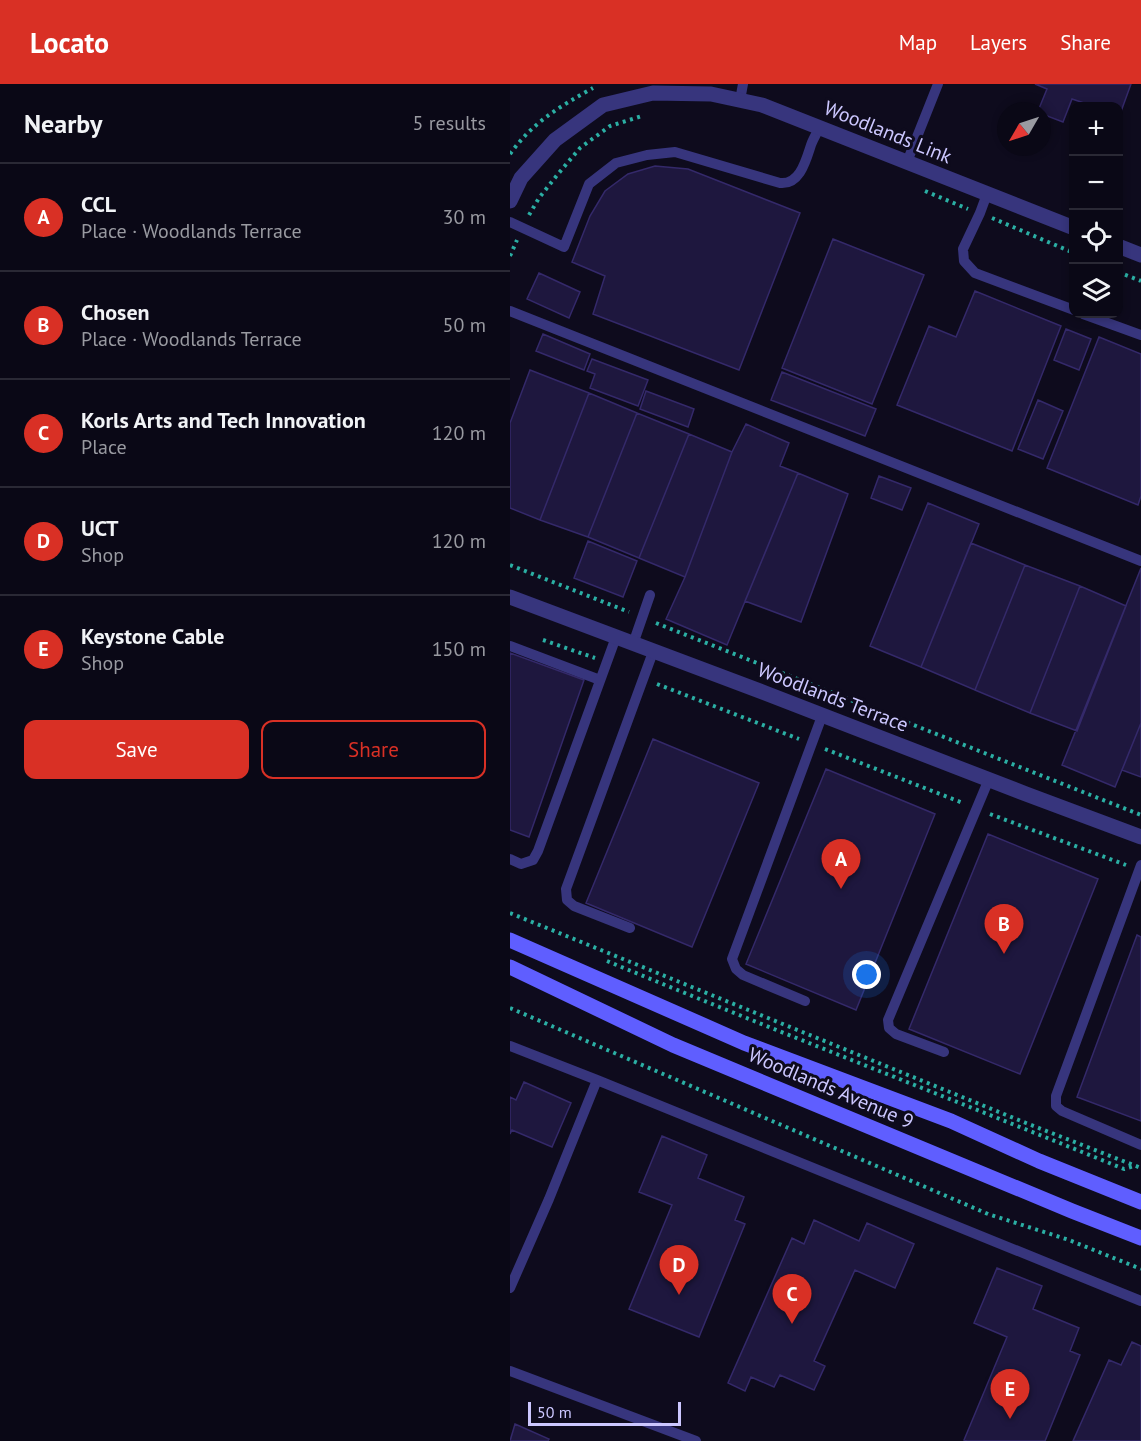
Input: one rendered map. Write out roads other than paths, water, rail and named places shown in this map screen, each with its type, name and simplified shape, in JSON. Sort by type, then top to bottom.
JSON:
[{"type":"main road","name":"Woodlands Avenue 9","points":[[510,940],[744,1043],[951,1121],[1039,1161],[1141,1202]]},
{"type":"main road","name":"Woodlands Avenue 9","points":[[510,967],[673,1045],[1141,1238]]},
{"type":"street","name":"Woodlands Link","points":[[510,201],[521,178],[555,140],[603,105],[653,93],[711,94],[762,105],[1069,226]]},
{"type":"street","points":[[1123,248],[1141,255]]},
{"type":"street","name":"Woodlands Terrace","points":[[510,597],[1141,837]]},
{"type":"lane","points":[[740,100],[743,84]]},
{"type":"lane","points":[[908,162],[938,84]]},
{"type":"lane","points":[[510,222],[562,247],[565,246],[589,184],[616,163],[647,155],[675,152],[786,184],[795,179],[804,166],[819,128]]},
{"type":"lane","points":[[987,194],[963,249],[964,261],[975,273],[1069,308]]},
{"type":"lane","points":[[510,311],[1141,561]]},
{"type":"lane","points":[[1094,318],[1141,335]]},
{"type":"lane","points":[[633,644],[650,595]]},
{"type":"lane","points":[[510,859],[521,864],[533,860],[538,851],[616,637]]},
{"type":"lane","points":[[510,646],[600,680]]},
{"type":"lane","points":[[630,928],[574,906],[567,900],[566,889],[653,651]]},
{"type":"lane","points":[[805,1001],[743,975],[736,969],[732,959],[822,716]]},
{"type":"lane","points":[[944,1052],[896,1034],[889,1028],[888,1020],[989,779]]},
{"type":"lane","points":[[1141,865],[1056,1096],[1056,1106],[1062,1111],[1141,1145]]},
{"type":"lane","points":[[1130,896],[1141,901]]},
{"type":"lane","points":[[510,1046],[1141,1301]]},
{"type":"lane","points":[[510,1288],[597,1080]]},
{"type":"lane","points":[[510,1371],[696,1441]]},
{"type":"place","name":"CCL","points":[[841,889]]},
{"type":"place","name":"Chosen","points":[[1004,954]]},
{"type":"place","name":"UCT","points":[[679,1295]]},
{"type":"place","name":"Korls Arts and Tech Innovation","points":[[792,1324]]},
{"type":"place","name":"Keystone Cable","points":[[1010,1419]]}]
